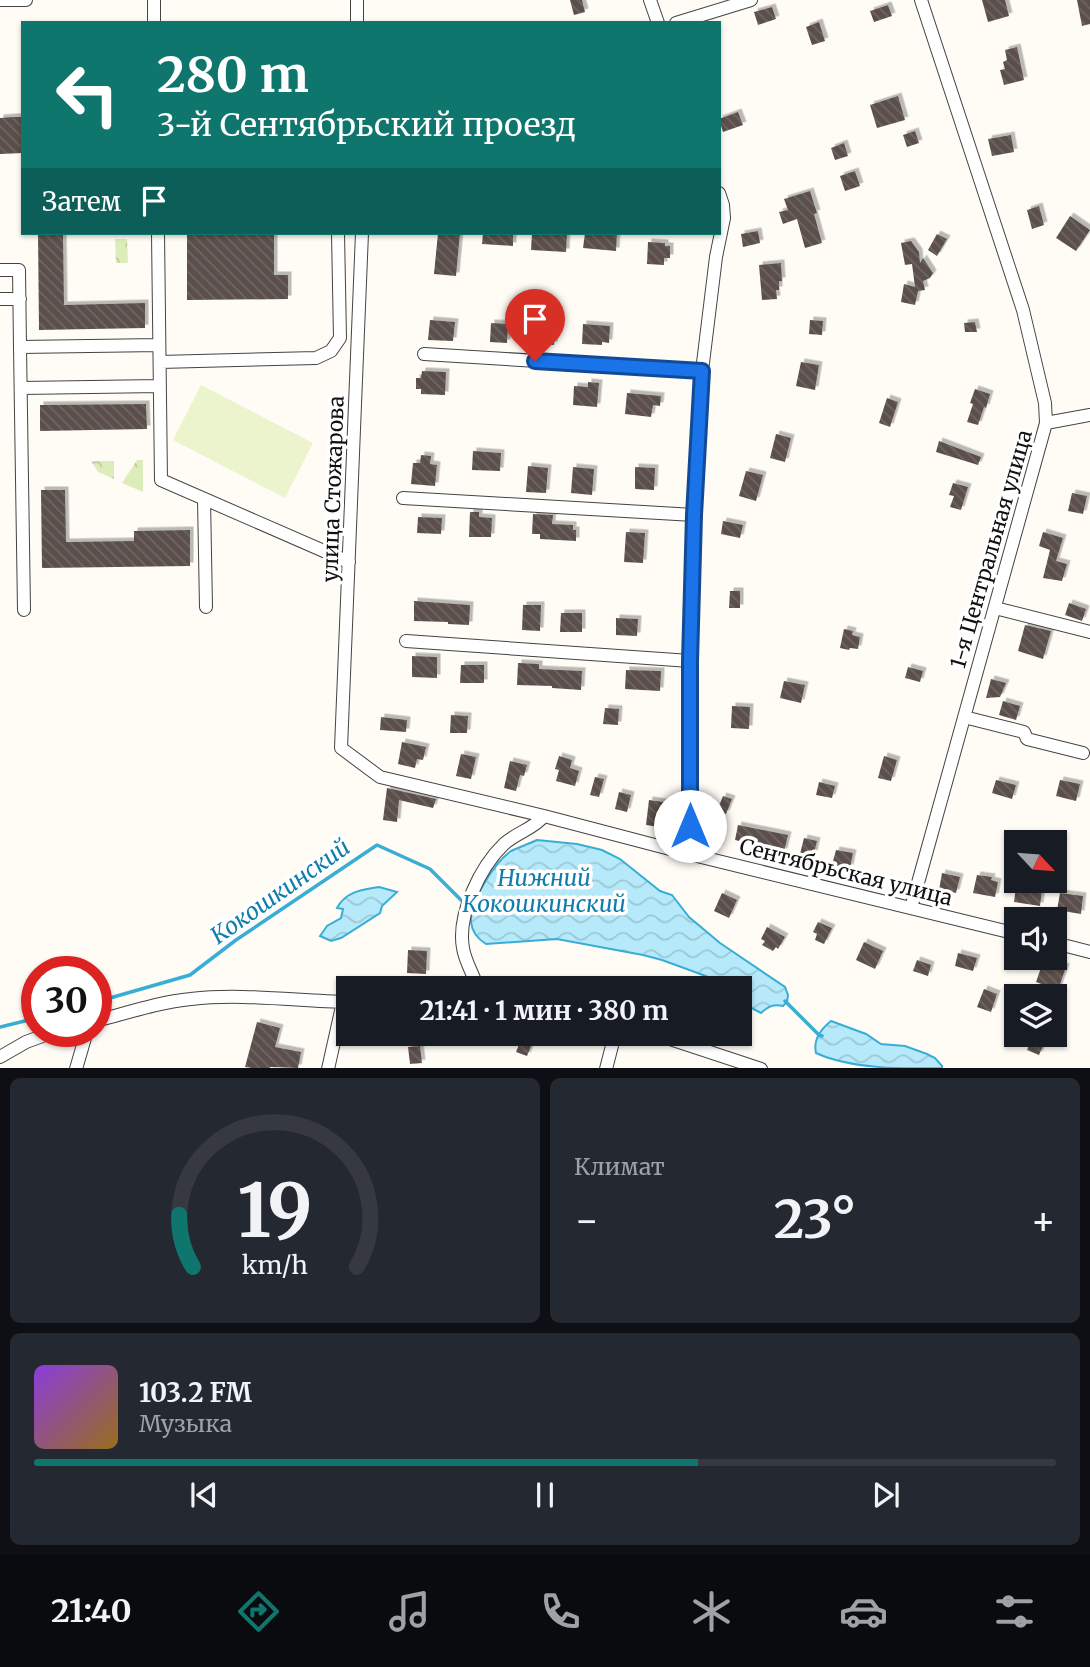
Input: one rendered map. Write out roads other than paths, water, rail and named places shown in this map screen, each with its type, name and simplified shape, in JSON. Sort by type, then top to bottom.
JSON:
[{"type":"street","points":[[0,1],[26,0]]},
{"type":"street","points":[[154,0],[155,21]]},
{"type":"street","points":[[357,0],[357,21]]},
{"type":"street","points":[[650,0],[657,21]]},
{"type":"street","points":[[683,21],[751,0]]},
{"type":"street","name":"1-я Центральная улица","points":[[911,908],[1046,423],[1045,403],[1023,310],[921,0]]},
{"type":"street","points":[[721,201],[724,212],[721,226]]},
{"type":"street","points":[[158,235],[161,480],[349,562]]},
{"type":"street","points":[[160,362],[316,358],[331,351],[340,338],[338,235]]},
{"type":"street","name":"улица Стожарова","points":[[362,235],[341,748],[380,777]]},
{"type":"street","points":[[690,854],[690,661],[694,515],[702,371],[719,235]]},
{"type":"street","points":[[0,270],[19,270],[24,610]]},
{"type":"street","points":[[0,299],[20,299]]},
{"type":"street","points":[[20,347],[159,345]]},
{"type":"street","points":[[424,354],[702,371]]},
{"type":"street","points":[[21,388],[160,386]]},
{"type":"street","points":[[1046,423],[1090,415]]},
{"type":"street","points":[[403,498],[694,515]]},
{"type":"street","points":[[204,499],[206,607]]},
{"type":"street","points":[[995,608],[1090,632]]},
{"type":"street","points":[[406,641],[690,661]]},
{"type":"street","points":[[964,717],[1024,732],[1027,738],[1083,753]]},
{"type":"street","name":"Сентябрьская улица","points":[[380,777],[1004,931]]},
{"type":"street","points":[[473,976],[463,948],[462,924],[467,906],[480,878],[499,849],[544,816]]},
{"type":"street","points":[[1067,946],[1090,952]]},
{"type":"street","points":[[112,1017],[194,999],[336,1002]]},
{"type":"street","points":[[328,1068],[336,1039]]},
{"type":"street","points":[[0,1057],[21,1045]]},
{"type":"street","points":[[606,1068],[612,1046]]},
{"type":"street","points":[[691,1046],[758,1068]]},
{"type":"street","points":[[76,1068],[82,1047]]},
{"type":"water","name":"Нижний Кокошкинский","points":[[537,840],[577,844],[602,850],[620,859],[660,891],[672,895],[689,917],[720,943],[785,987],[787,1002],[783,1006],[771,1006],[761,1013],[752,1008],[752,976],[705,976],[643,955],[557,939],[486,944],[473,929],[471,922],[474,904],[491,873],[511,851]]},
{"type":"water","points":[[379,887],[397,892],[382,906],[380,913],[341,938],[331,941],[320,936],[327,926],[341,918],[343,909],[337,908],[345,898],[355,892]]},
{"type":"water","points":[[831,1021],[866,1034],[881,1044],[905,1046],[927,1054],[935,1058],[942,1068],[861,1065],[816,1053],[819,1035]]},
{"type":"waterway","name":"Кокошкинский","points":[[112,997],[190,975],[236,940],[377,845],[430,869],[464,903]]},
{"type":"waterway","name":"Кокошкинский","points":[[785,1001],[822,1036]]},
{"type":"waterway","name":"Кокошкинский","points":[[0,1027],[21,1022]]}]
